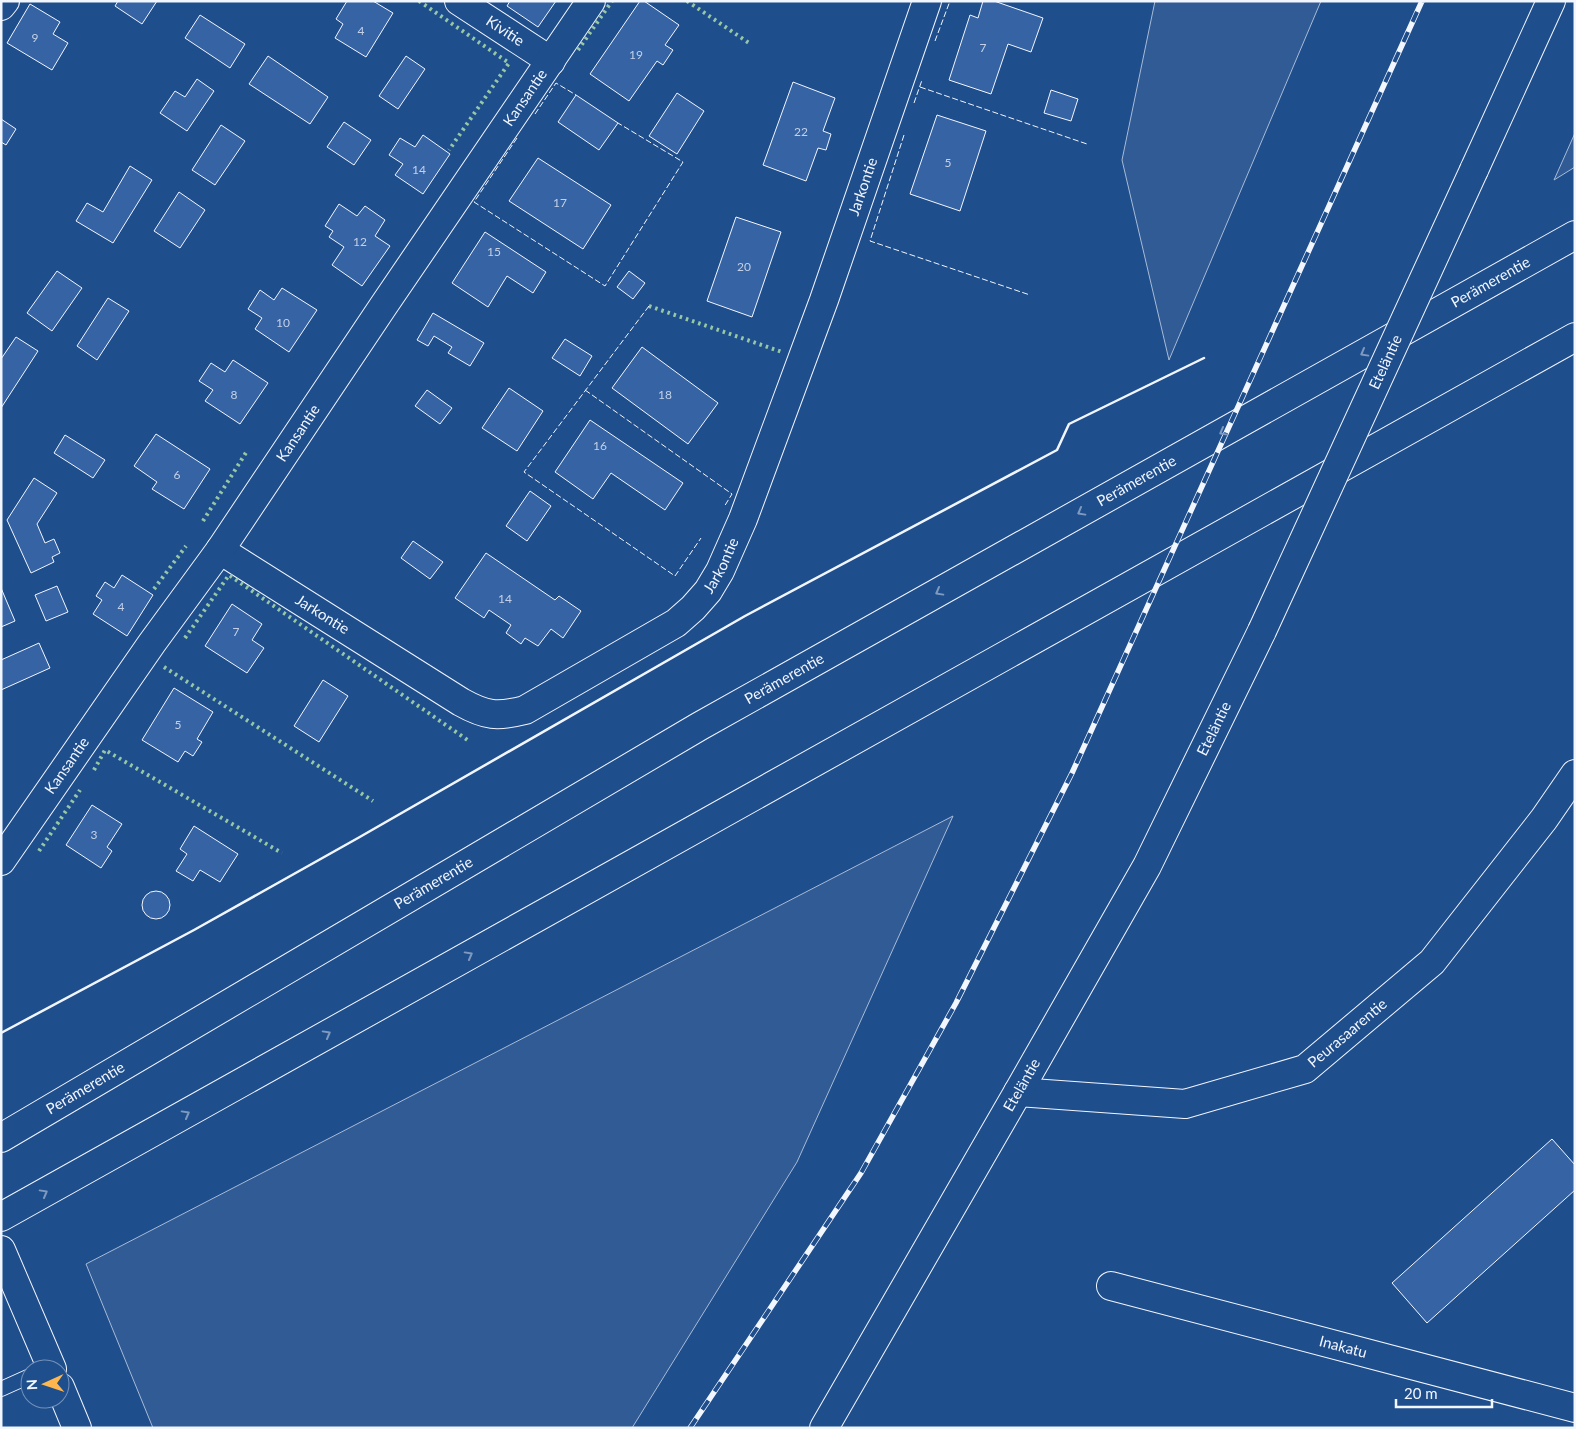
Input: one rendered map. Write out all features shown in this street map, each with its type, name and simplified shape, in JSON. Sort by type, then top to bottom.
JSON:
[{"type":"main road","points":[[1,6],[5,1]]},
{"type":"main road","name":"Kivitie","points":[[459,1],[551,61]]},
{"type":"main road","name":"Kansantie","points":[[1,860],[142,656],[220,550],[591,1]]},
{"type":"main road","name":"Jarkontie","points":[[220,550],[461,702],[489,715],[500,715],[525,710],[676,623],[708,591],[720,571],[743,519],[824,300],[928,1]]},
{"type":"main road","name":"Eteläntie","points":[[824,1428],[1147,866],[1262,631],[1551,1]]},
{"type":"main road","name":"Perämerentie","points":[[1,1138],[700,726],[1575,235]]},
{"type":"main road","points":[[1,1217],[1575,337]]},
{"type":"main road","name":"Peurasaarentie","points":[[1018,1092],[1185,1104],[1305,1069],[1432,962],[1544,819],[1575,774]]},
{"type":"main road","points":[[1,1250],[43,1359]]},
{"type":"main road","name":"Inakatu","points":[[1111,1286],[1575,1408]]},
{"type":"main road","points":[[67,1409],[77,1428]]},
{"type":"lane","points":[[1,1390],[20,1383]]},
{"type":"shaded area","points":[[1155,1],[1321,1],[1169,360],[1122,160]]},
{"type":"shaded area","points":[[1575,133],[1575,167],[1554,180]]},
{"type":"shaded area","points":[[953,816],[797,1162],[632,1428],[153,1428],[86,1264]]},
{"type":"building","points":[[118,1],[157,1],[142,24],[115,6]]},
{"type":"building","points":[[347,1],[373,1],[393,13],[366,57],[335,38],[343,24],[336,19]]},
{"type":"building","points":[[510,1],[556,1],[538,27],[507,6]]},
{"type":"building","points":[[640,1],[644,1],[679,25],[665,45],[673,50],[663,65],[657,61],[629,101],[590,74]]},
{"type":"building","points":[[983,1],[994,1],[1043,18],[1031,52],[1008,44],[991,94],[949,80],[970,15],[978,18]]},
{"type":"building","points":[[30,4],[60,22],[53,34],[68,43],[52,70],[7,43]]},
{"type":"building","points":[[200,15],[245,44],[230,68],[185,38]]},
{"type":"building","points":[[268,56],[328,97],[310,124],[249,84]]},
{"type":"building","points":[[406,56],[425,69],[398,109],[379,96]]},
{"type":"building","points":[[197,79],[214,91],[187,131],[160,113],[175,91],[185,97]]},
{"type":"building","points":[[793,82],[835,98],[823,131],[831,134],[826,150],[818,148],[806,181],[763,165]]},
{"type":"building","points":[[1051,90],[1078,99],[1071,121],[1044,113]]},
{"type":"building","points":[[677,93],[704,111],[677,154],[649,136]]},
{"type":"building","points":[[576,95],[618,123],[599,150],[558,122]]},
{"type":"building","points":[[937,115],[986,131],[960,211],[910,194]]},
{"type":"building","points":[[1,119],[16,129],[6,145],[1,142]]},
{"type":"building","points":[[344,122],[371,140],[354,165],[327,147]]},
{"type":"building","points":[[221,125],[245,141],[215,185],[192,170]]},
{"type":"building","points":[[423,135],[450,154],[423,194],[395,175],[403,164],[389,155],[400,138],[415,147]]},
{"type":"building","points":[[538,158],[611,205],[583,249],[509,201]]},
{"type":"building","points":[[130,166],[152,180],[113,243],[76,221],[87,203],[103,212]]},
{"type":"building","points":[[179,192],[205,210],[180,248],[154,231]]},
{"type":"building","points":[[339,204],[357,216],[365,206],[385,220],[375,236],[390,246],[362,286],[332,265],[344,247],[329,237],[333,231],[325,226]]},
{"type":"building","points":[[736,217],[781,232],[752,317],[707,301]]},
{"type":"building","points":[[485,232],[546,272],[533,293],[507,276],[488,307],[452,283]]},
{"type":"building","points":[[57,271],[82,288],[52,331],[27,313]]},
{"type":"building","points":[[629,271],[645,283],[633,299],[617,287]]},
{"type":"building","points":[[282,288],[317,310],[289,352],[255,329],[262,318],[248,309],[260,290],[274,300]]},
{"type":"building","points":[[108,298],[129,311],[97,360],[77,346]]},
{"type":"building","points":[[433,313],[484,343],[470,366],[448,353],[452,347],[434,336],[428,346],[417,340]]},
{"type":"building","points":[[16,337],[38,351],[1,408],[1,359]]},
{"type":"building","points":[[565,339],[592,356],[580,376],[552,358]]},
{"type":"building","points":[[642,347],[718,403],[688,444],[612,388]]},
{"type":"building","points":[[233,360],[268,383],[240,424],[205,401],[213,390],[199,381],[211,363],[225,372]]},
{"type":"building","points":[[509,388],[543,411],[517,451],[482,428]]},
{"type":"building","points":[[427,390],[452,408],[440,424],[415,406]]},
{"type":"building","points":[[590,420],[683,483],[665,510],[611,473],[593,499],[555,472]]},
{"type":"building","points":[[156,434],[210,469],[184,509],[152,489],[157,482],[134,466]]},
{"type":"building","points":[[65,435],[105,460],[93,478],[54,453]]},
{"type":"building","points":[[34,478],[57,493],[37,524],[45,543],[54,539],[60,553],[52,557],[54,562],[31,573],[7,520]]},
{"type":"building","points":[[530,491],[551,506],[527,541],[506,526]]},
{"type":"building","points":[[413,541],[443,562],[430,579],[401,558]]},
{"type":"building","points":[[486,553],[555,600],[559,596],[581,611],[563,638],[551,629],[538,646],[525,638],[521,644],[506,633],[511,625],[489,610],[484,618],[455,598]]},
{"type":"building","points":[[122,575],[153,595],[127,636],[93,614],[102,600],[96,596],[105,582],[114,588]]},
{"type":"building","points":[[57,586],[68,612],[46,621],[35,595]]},
{"type":"building","points":[[1,588],[15,621],[1,627]]},
{"type":"building","points":[[232,604],[262,624],[252,640],[264,648],[247,673],[205,646]]},
{"type":"building","points":[[39,643],[50,668],[1,690],[1,660]]},
{"type":"building","points":[[323,680],[348,696],[319,742],[294,726]]},
{"type":"building","points":[[174,688],[213,712],[197,739],[202,742],[193,756],[185,751],[178,762],[142,740]]},
{"type":"building","points":[[92,805],[122,824],[107,847],[112,851],[101,868],[66,845]]},
{"type":"building","points":[[194,826],[238,854],[220,882],[200,870],[193,881],[176,871],[187,854],[180,849]]},
{"type":"building","points":[[156,891],[166,895],[170,905],[166,915],[156,919],[146,915],[142,905],[146,895]]},
{"type":"building","points":[[1552,1139],[1575,1165],[1575,1190],[1427,1323],[1392,1283]]},
{"type":"railway","points":[[690,1428],[861,1173],[956,1003],[1072,773],[1422,1]]},
{"type":"hedge","points":[[419,1],[509,63],[449,150]]},
{"type":"hedge","points":[[578,50],[612,1]]},
{"type":"hedge","points":[[687,1],[749,43]]},
{"type":"hedge","points":[[649,306],[782,352]]},
{"type":"hedge","points":[[203,521],[247,451]]},
{"type":"hedge","points":[[154,589],[186,546]]},
{"type":"hedge","points":[[185,638],[229,575],[469,741]]},
{"type":"hedge","points":[[164,667],[373,801]]},
{"type":"hedge","points":[[94,770],[105,750],[282,853]]},
{"type":"hedge","points":[[39,851],[80,790]]},
{"type":"fence","points":[[935,41],[950,1]]},
{"type":"fence","points":[[914,103],[922,80]]},
{"type":"fence","points":[[535,114],[556,83],[576,95]]},
{"type":"fence","points":[[920,87],[1087,144]]},
{"type":"fence","points":[[517,138],[474,202],[605,286],[683,162],[618,123]]},
{"type":"fence","points":[[904,135],[870,241],[1030,295]]},
{"type":"fence","points":[[649,306],[524,472],[675,576],[701,538]]},
{"type":"fence","points":[[585,390],[732,494],[724,507]]},
{"type":"wall","points":[[1,1033],[194,930],[745,616],[1057,450],[1069,424],[1204,358]]}]
